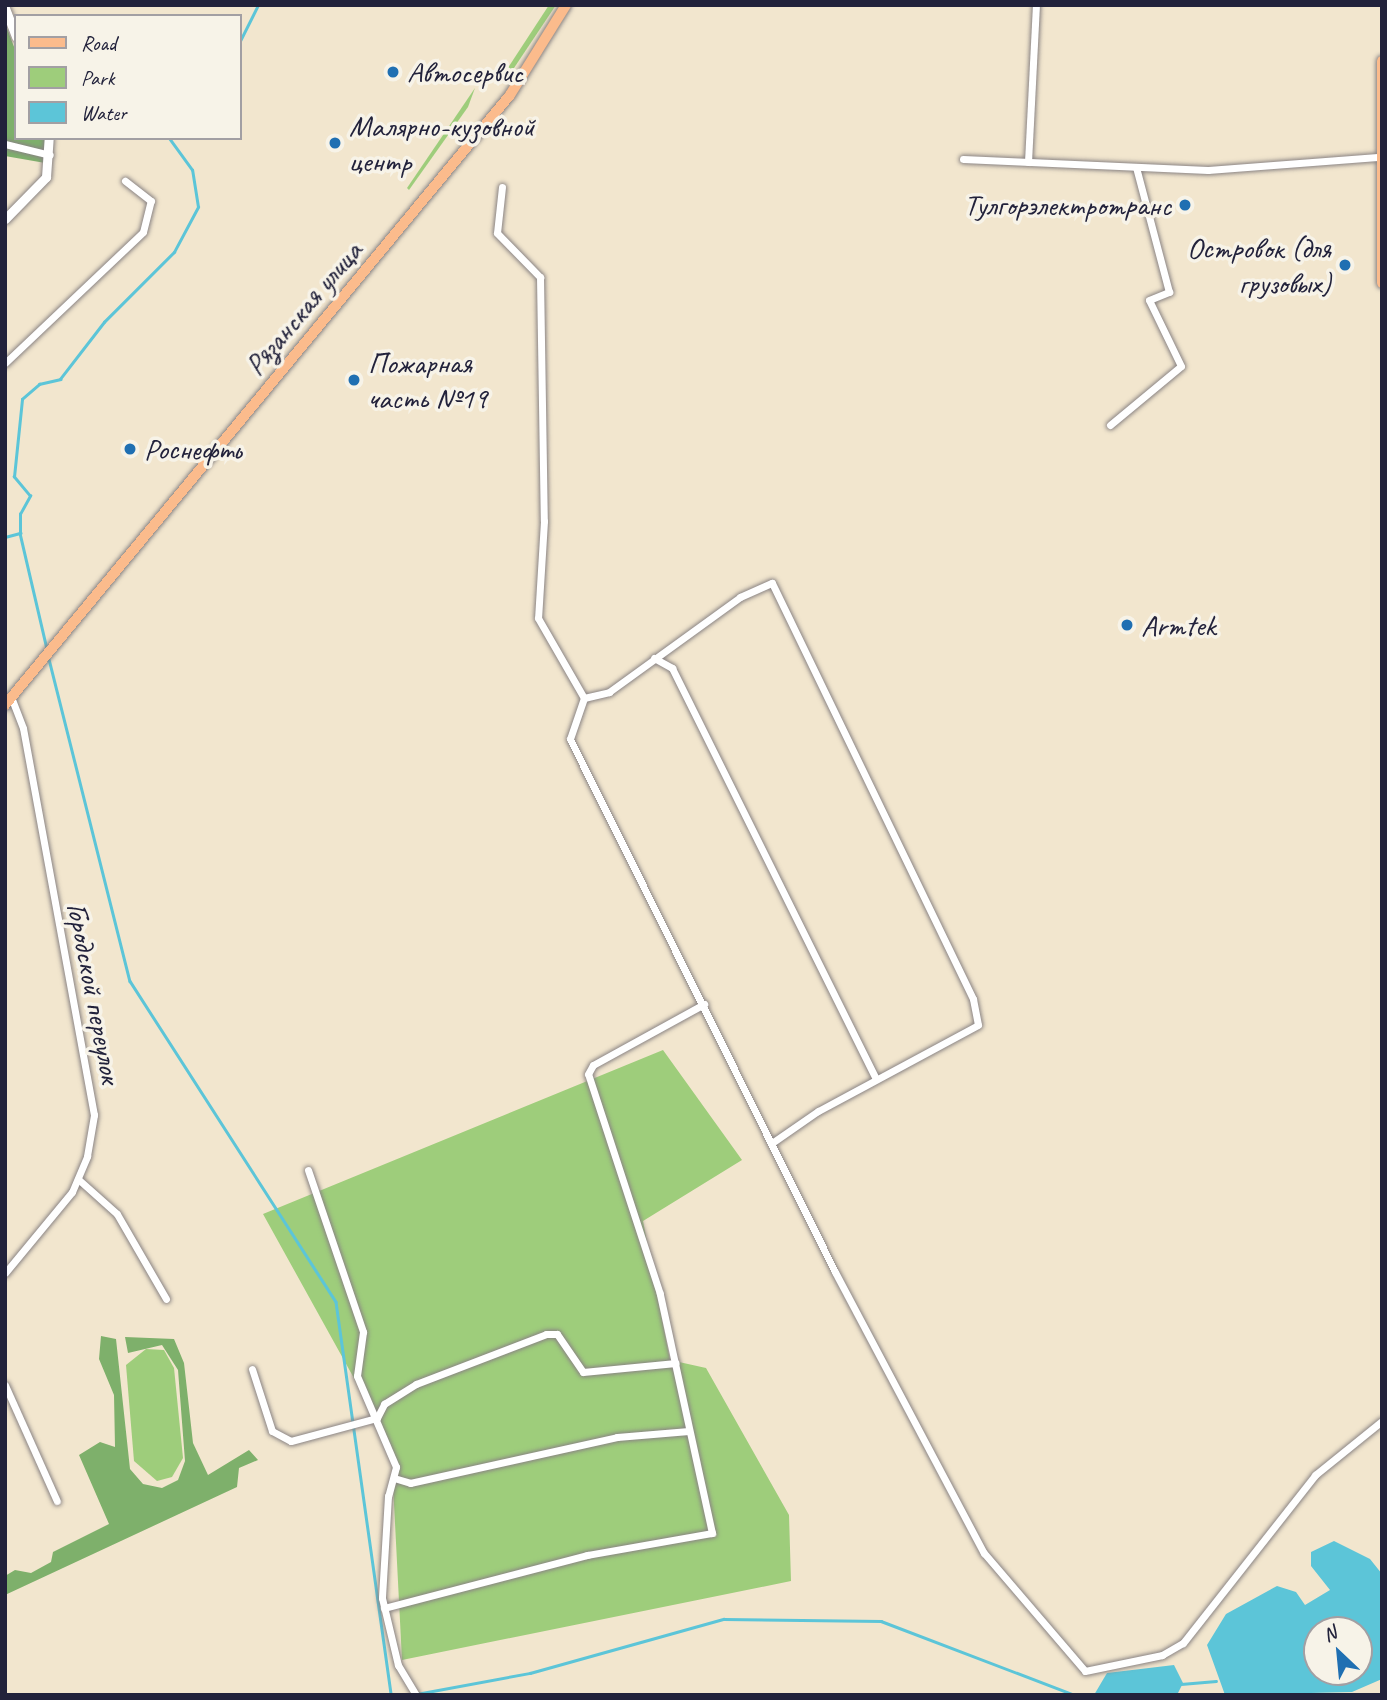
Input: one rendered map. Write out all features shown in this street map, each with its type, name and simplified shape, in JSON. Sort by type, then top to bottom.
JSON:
[{"type":"main road","name":"Рязанская улица","points":[[8,701],[510,95],[566,5]]},
{"type":"main road","points":[[1382,61],[1378,158],[1382,283]]},
{"type":"street","points":[[1028,162],[1036,5]]},
{"type":"street","points":[[6,9],[14,31]]},
{"type":"street","points":[[5,219],[46,177],[50,155],[49,140]]},
{"type":"street","points":[[5,144],[50,155]]},
{"type":"street","points":[[963,159],[1208,170],[1378,158]]},
{"type":"street","points":[[1110,425],[1181,366],[1149,300],[1169,292],[1136,167]]},
{"type":"street","points":[[5,363],[143,232],[151,201],[125,181]]},
{"type":"street","points":[[502,187],[497,233],[540,277],[544,521],[538,618],[584,698],[570,739],[772,1143],[984,1553],[1085,1671],[1144,1661],[1183,1643],[1315,1475],[1382,1420]]},
{"type":"street","points":[[584,698],[608,692],[763,582],[772,583],[980,1017],[978,1025],[876,1079],[772,1143]]},
{"type":"street","points":[[654,658],[672,668],[876,1079]]},
{"type":"street","name":"Городской переулок","points":[[5,1273],[78,1179],[93,1115],[87,1066],[23,728],[8,701]]},
{"type":"street","points":[[384,1608],[587,1555],[710,1536],[713,1524],[647,1251],[588,1074],[593,1065],[704,1004]]},
{"type":"street","points":[[308,1170],[363,1332],[357,1376],[390,1442],[394,1478],[388,1496],[384,1608],[398,1665],[416,1695]]},
{"type":"street","points":[[78,1179],[117,1214],[166,1299]]},
{"type":"street","points":[[252,1368],[280,1439],[300,1440],[377,1419],[384,1404],[416,1384],[547,1334],[557,1334],[583,1372],[676,1363]]},
{"type":"street","points":[[5,1385],[57,1501]]},
{"type":"street","points":[[394,1478],[410,1483],[617,1437],[689,1431]]},
{"type":"green space","points":[[549,5],[556,5],[504,83],[500,80]]},
{"type":"green space","points":[[5,23],[14,47],[14,140],[45,140],[51,164],[5,156]]},
{"type":"green space","points":[[475,88],[468,107],[409,190],[407,188]]},
{"type":"green space","points":[[663,1050],[742,1160],[643,1221],[670,1360],[706,1368],[789,1515],[791,1581],[402,1660],[391,1445],[263,1214]]},
{"type":"green space","points":[[101,1336],[116,1339],[130,1469],[143,1484],[162,1488],[178,1480],[185,1461],[178,1370],[162,1345],[128,1353],[125,1337],[174,1339],[184,1363],[193,1443],[208,1475],[249,1450],[258,1460],[239,1468],[237,1487],[5,1595],[5,1576],[15,1570],[31,1573],[51,1562],[53,1552],[109,1524],[79,1455],[100,1442],[115,1447],[114,1395],[99,1359]]},
{"type":"green space","points":[[146,1349],[164,1350],[174,1368],[183,1458],[172,1477],[157,1481],[134,1461],[126,1365]]},
{"type":"water","points":[[1334,1541],[1370,1559],[1382,1574],[1382,1679],[1373,1683],[1373,1616],[1303,1616],[1303,1686],[1366,1686],[1352,1692],[1225,1695],[1207,1645],[1226,1614],[1277,1586],[1296,1592],[1305,1605],[1330,1590],[1311,1566],[1311,1552]]},
{"type":"water","points":[[1174,1665],[1183,1683],[1177,1695],[1094,1695],[1107,1673]]},
{"type":"waterway","points":[[242,37],[258,5]]},
{"type":"waterway","points":[[5,537],[20,533],[20,514],[30,496],[14,477],[22,399],[39,384],[60,379],[104,322],[174,252],[198,207],[192,170],[170,140]]},
{"type":"waterway","points":[[20,533],[47,649]]},
{"type":"waterway","points":[[49,659],[130,981],[336,1302],[391,1695]]},
{"type":"waterway","points":[[411,1695],[530,1673],[724,1619],[881,1621],[1075,1695]]},
{"type":"waterway","points":[[1181,1684],[1216,1681]]},
{"type":"place","name":"Автосервис","points":[[393,72]]},
{"type":"place","name":"Малярно-кузовной центр","points":[[335,143]]},
{"type":"place","name":"Тулгорэлектротранс","points":[[1185,205]]},
{"type":"place","name":"Островок (для грузовых)","points":[[1345,265]]},
{"type":"place","name":"Пожарная часть №19","points":[[354,380]]},
{"type":"place","name":"Роснефть","points":[[130,449]]},
{"type":"place","name":"Armtek","points":[[1127,625]]}]
